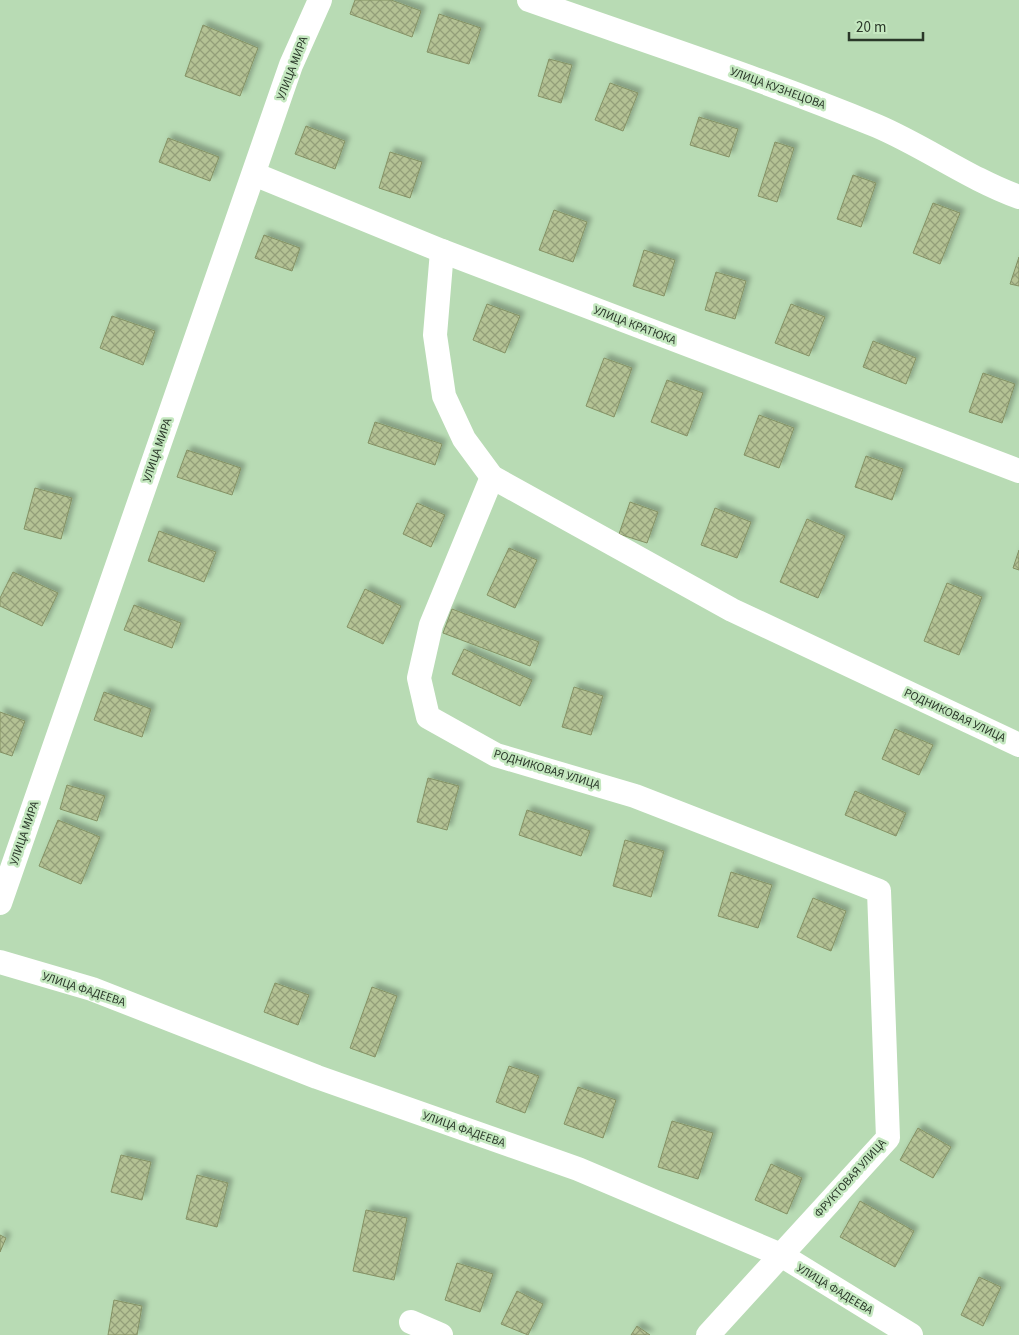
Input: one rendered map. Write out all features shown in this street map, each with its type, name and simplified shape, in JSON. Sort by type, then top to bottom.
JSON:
[{"type":"street","name":"УЛИЦА МИРА","points":[[0,903],[292,65],[320,0]]},
{"type":"street","name":"УЛИЦА КУЗНЕЦОВА","points":[[528,0],[815,101],[889,131],[998,189],[1019,197]]},
{"type":"street","name":"УЛИЦА КРАТЮКА","points":[[254,174],[442,251],[1019,471]]},
{"type":"street","name":"РОДНИКОВАЯ УЛИЦА","points":[[442,251],[435,335],[444,396],[464,439],[492,477],[732,610],[1019,745]]},
{"type":"street","name":"РОДНИКОВАЯ УЛИЦА","points":[[492,477],[431,625],[419,678],[428,717],[496,755],[635,796],[879,891]]},
{"type":"street","name":"ФРУКТОВАЯ УЛИЦА","points":[[708,1335],[888,1138],[879,891]]},
{"type":"street","name":"УЛИЦА ФАДЕЕВА","points":[[0,962],[92,989],[317,1077],[578,1169],[781,1255],[911,1335]]},
{"type":"street","points":[[411,1322],[441,1335]]},
{"type":"building","points":[[355,0],[391,0],[421,11],[412,37],[350,14]]},
{"type":"building","points":[[439,14],[481,28],[469,64],[427,52]]},
{"type":"building","points":[[203,25],[258,48],[240,96],[185,76]]},
{"type":"building","points":[[549,59],[572,65],[561,103],[538,96]]},
{"type":"building","points":[[610,83],[638,93],[623,131],[595,120]]},
{"type":"building","points":[[699,117],[738,129],[729,157],[690,145]]},
{"type":"building","points":[[306,126],[345,141],[335,169],[295,154]]},
{"type":"building","points":[[168,138],[219,157],[210,181],[159,162]]},
{"type":"building","points":[[775,142],[794,148],[777,202],[758,196]]},
{"type":"building","points":[[390,152],[422,162],[410,198],[379,188]]},
{"type":"building","points":[[853,175],[876,183],[861,227],[837,219]]},
{"type":"building","points":[[933,203],[960,213],[940,264],[913,253]]},
{"type":"building","points":[[554,210],[587,222],[573,262],[539,250]]},
{"type":"building","points":[[264,235],[300,248],[292,271],[255,258]]},
{"type":"building","points":[[644,250],[675,260],[664,296],[633,286]]},
{"type":"building","points":[[1019,257],[1019,286],[1010,284]]},
{"type":"building","points":[[716,272],[746,281],[735,319],[705,310]]},
{"type":"building","points":[[487,304],[520,316],[505,353],[473,340]]},
{"type":"building","points":[[791,304],[825,317],[809,356],[775,343]]},
{"type":"building","points":[[112,316],[155,331],[143,365],[100,348]]},
{"type":"building","points":[[873,341],[916,358],[906,384],[863,367]]},
{"type":"building","points":[[604,358],[632,368],[614,417],[586,406]]},
{"type":"building","points":[[983,373],[1015,384],[1002,423],[969,412]]},
{"type":"building","points":[[667,380],[703,393],[687,436],[651,422]]},
{"type":"building","points":[[759,415],[794,428],[779,468],[744,455]]},
{"type":"building","points":[[375,422],[442,444],[435,465],[368,443]]},
{"type":"building","points":[[187,450],[241,468],[232,495],[177,477]]},
{"type":"building","points":[[866,456],[903,469],[892,500],[855,487]]},
{"type":"building","points":[[35,488],[72,498],[61,539],[24,529]]},
{"type":"building","points":[[630,502],[658,512],[647,543],[619,534]]},
{"type":"building","points":[[417,503],[445,515],[431,547],[403,534]]},
{"type":"building","points":[[715,508],[751,522],[737,558],[701,545]]},
{"type":"building","points":[[807,519],[845,536],[818,598],[780,582]]},
{"type":"building","points":[[159,531],[216,552],[204,582],[148,561]]},
{"type":"building","points":[[509,548],[537,560],[515,608],[487,595]]},
{"type":"building","points":[[1019,550],[1019,570],[1013,568]]},
{"type":"building","points":[[13,572],[58,593],[42,626],[0,606],[0,598]]},
{"type":"building","points":[[947,583],[982,597],[959,655],[924,641]]},
{"type":"building","points":[[365,589],[401,606],[383,644],[347,627]]},
{"type":"building","points":[[134,605],[181,623],[172,648],[124,630]]},
{"type":"building","points":[[452,609],[539,642],[530,666],[443,633]]},
{"type":"building","points":[[464,649],[532,680],[520,706],[452,674]]},
{"type":"building","points":[[574,687],[603,696],[591,735],[562,727]]},
{"type":"building","points":[[104,692],[151,709],[142,737],[94,720]]},
{"type":"building","points":[[0,712],[25,721],[12,756],[0,752]]},
{"type":"building","points":[[895,729],[933,745],[919,775],[882,759]]},
{"type":"building","points":[[428,778],[459,786],[447,830],[417,822]]},
{"type":"building","points":[[67,785],[105,796],[97,821],[60,809]]},
{"type":"building","points":[[855,791],[906,813],[896,836],[845,815]]},
{"type":"building","points":[[527,810],[590,831],[581,856],[519,835]]},
{"type":"building","points":[[58,820],[100,837],[81,884],[39,866]]},
{"type":"building","points":[[625,840],[664,851],[651,897],[613,886]]},
{"type":"building","points":[[731,872],[772,885],[758,928],[718,916]]},
{"type":"building","points":[[813,898],[846,911],[831,951],[797,937]]},
{"type":"building","points":[[275,983],[309,995],[298,1025],[264,1012]]},
{"type":"building","points":[[372,987],[397,996],[375,1057],[350,1048]]},
{"type":"building","points":[[509,1066],[539,1076],[525,1113],[496,1102]]},
{"type":"building","points":[[578,1087],[616,1100],[603,1138],[564,1124]]},
{"type":"building","points":[[672,1121],[713,1133],[698,1179],[658,1167]]},
{"type":"building","points":[[918,1128],[951,1147],[933,1178],[900,1160]]},
{"type":"building","points":[[121,1155],[151,1162],[142,1200],[111,1192]]},
{"type":"building","points":[[771,1164],[802,1178],[787,1214],[755,1200]]},
{"type":"building","points":[[197,1175],[228,1183],[217,1227],[186,1219]]},
{"type":"building","points":[[860,1201],[914,1231],[895,1267],[840,1237]]},
{"type":"building","points":[[366,1210],[407,1218],[394,1280],[353,1271]]},
{"type":"building","points":[[0,1235],[6,1238],[0,1252]]},
{"type":"building","points":[[457,1263],[493,1274],[480,1312],[445,1300]]},
{"type":"building","points":[[979,1277],[1001,1287],[983,1326],[961,1315]]},
{"type":"building","points":[[517,1291],[543,1304],[528,1335],[501,1324]]},
{"type":"building","points":[[114,1300],[142,1306],[137,1335],[108,1335]]},
{"type":"building","points":[[637,1326],[650,1335],[631,1335]]}]
